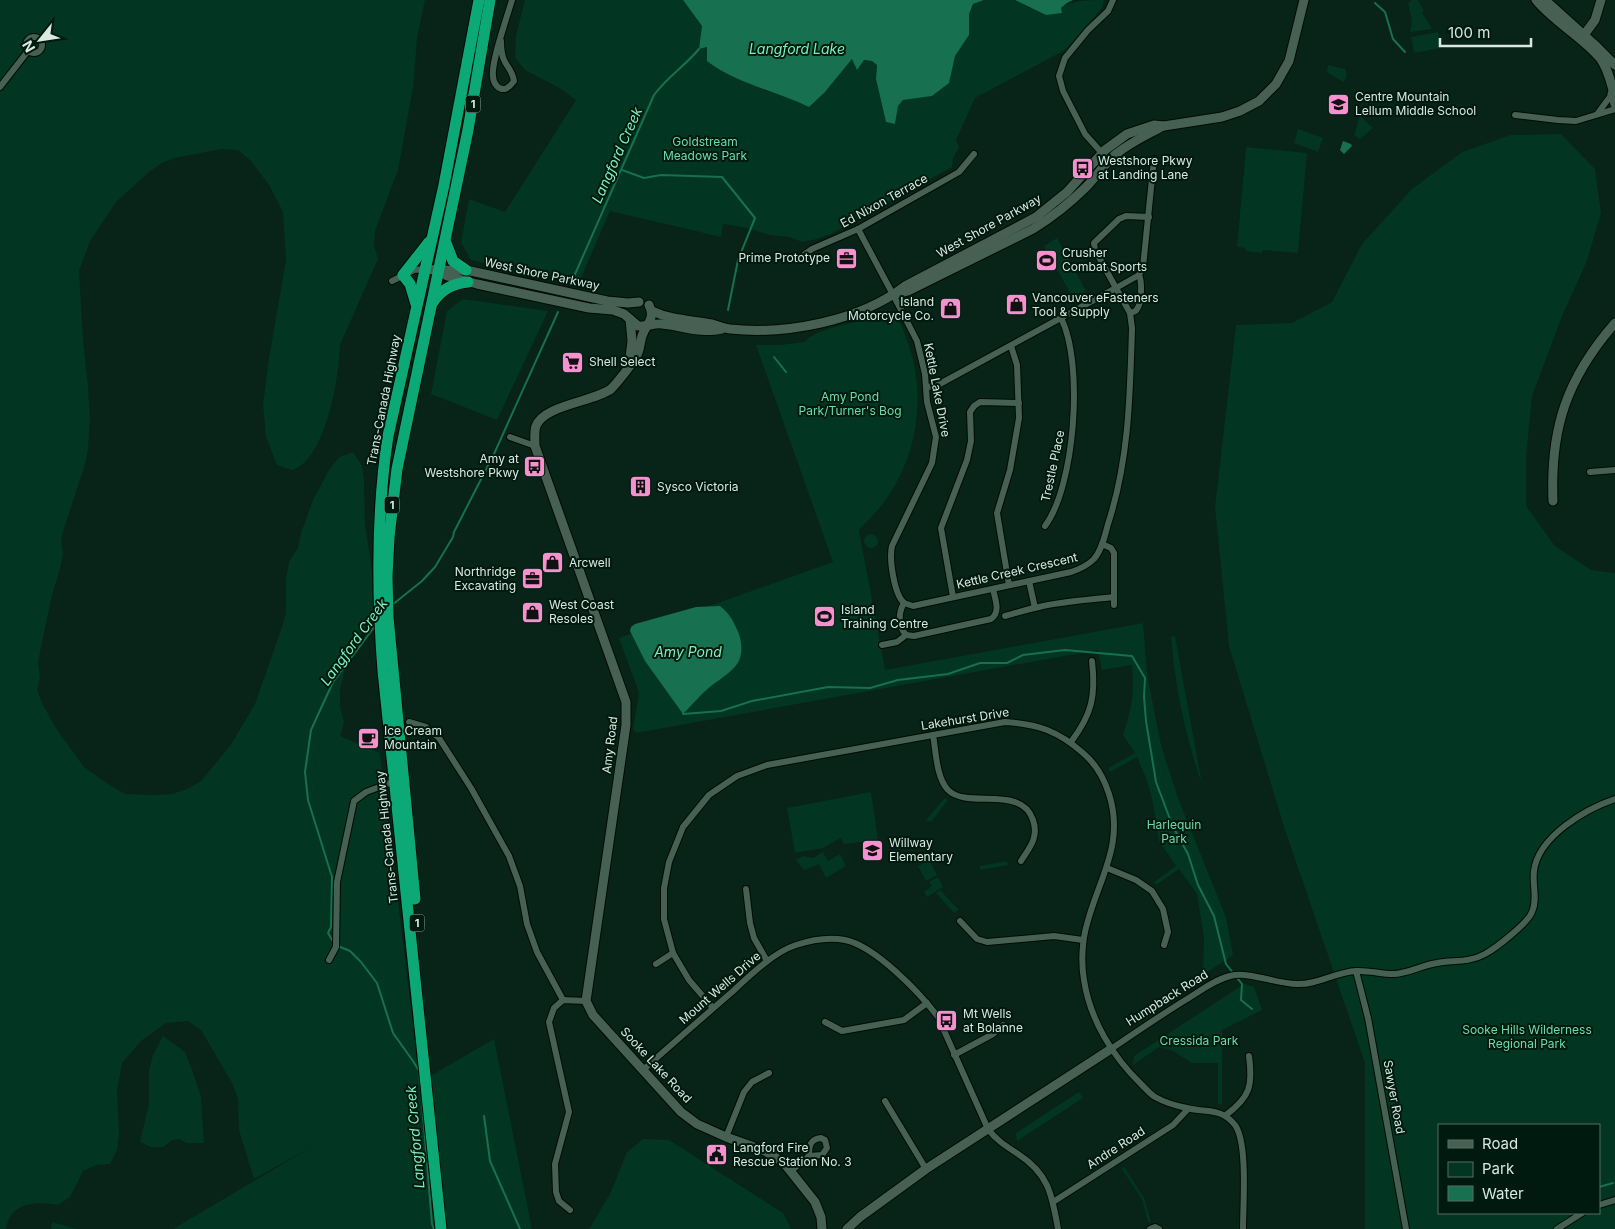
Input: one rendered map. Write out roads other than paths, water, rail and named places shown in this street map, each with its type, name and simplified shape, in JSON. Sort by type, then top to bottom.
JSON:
[{"type":"highway","name":"Trans-Canada Highway","points":[[442,1229],[380,636],[380,526],[384,459],[388,436],[434,232],[479,0]]},
{"type":"highway","name":"Trans-Canada Highway","points":[[448,1229],[388,618],[387,576],[392,499],[397,469],[468,130],[490,0]]},
{"type":"highway","points":[[416,308],[410,284],[403,275],[424,251],[434,232]]},
{"type":"highway","points":[[432,304],[439,294],[467,276],[450,257],[446,240]]},
{"type":"highway","points":[[412,395],[411,375],[426,293],[426,269]]},
{"type":"highway","points":[[388,618],[388,657],[398,772],[395,781]]},
{"type":"street","points":[[501,41],[502,55],[512,72],[514,81],[504,89],[497,86],[492,78],[494,65],[512,0]]},
{"type":"street","points":[[1108,161],[1085,134],[1063,91],[1059,76],[1065,58],[1088,30],[1108,11],[1114,0]]},
{"type":"street","points":[[1536,0],[1545,10],[1582,37],[1615,65]]},
{"type":"street","points":[[1545,0],[1600,58],[1604,64],[1613,91],[1615,104]]},
{"type":"street","points":[[1582,37],[1595,20],[1601,0]]},
{"type":"street","name":"West Shore Parkway","points":[[650,308],[690,322],[725,328],[760,330],[810,325],[860,311],[1036,217],[1068,192],[1102,154],[1127,134],[1154,125],[1164,126],[1232,115],[1249,106],[1269,92],[1276,84],[1289,61],[1303,1]]},
{"type":"street","points":[[0,87],[28,51]]},
{"type":"street","points":[[1598,113],[1613,91]]},
{"type":"street","points":[[1515,115],[1576,121],[1615,109]]},
{"type":"street","name":"West Shore Parkway","points":[[893,295],[908,292],[1051,218],[1086,187],[1108,161],[1132,142],[1164,126]]},
{"type":"street","name":"Ed Nixon Terrace","points":[[798,259],[812,249],[858,229],[959,172],[974,154]]},
{"type":"street","points":[[926,387],[936,386],[1138,275],[1144,266],[1154,160]]},
{"type":"street","name":"Kettle Creek Crescent","points":[[904,603],[916,605],[1029,581],[1082,568],[1094,559],[1102,544],[1115,503],[1127,442],[1132,328],[1130,313],[1095,250],[1094,243],[1119,219],[1126,216],[1148,217]]},
{"type":"street","name":"Kettle Lake Drive","points":[[858,229],[916,341],[922,363],[928,409],[935,429],[934,455],[912,507],[893,541],[891,551],[897,594],[904,603]]},
{"type":"street","points":[[392,281],[414,270],[426,269]]},
{"type":"street","name":"West Shore Parkway","points":[[426,269],[439,271],[449,269],[467,276],[604,310],[608,309],[618,312],[631,324]]},
{"type":"street","points":[[1130,313],[1138,308],[1142,281],[1138,275]]},
{"type":"street","name":"West Shore Parkway","points":[[467,276],[607,301],[639,302]]},
{"type":"street","points":[[639,302],[650,308],[651,320],[647,325],[638,326],[631,324],[629,312],[634,304],[639,302]]},
{"type":"street","name":"Trestle Place","points":[[1045,526],[1054,512],[1063,480],[1071,438],[1074,402],[1072,364],[1061,318]]},
{"type":"street","points":[[1553,501],[1552,466],[1554,448],[1565,404],[1575,379],[1588,356],[1615,323]]},
{"type":"street","name":"Amy Road","points":[[629,365],[632,341],[631,324]]},
{"type":"street","name":"West Shore Parkway","points":[[647,325],[663,324],[693,330],[712,331],[725,328]]},
{"type":"street","name":"Amy Road","points":[[586,1001],[626,725],[626,702],[535,446],[535,428],[542,418],[551,412],[587,400],[610,389],[638,355],[642,336],[647,325]]},
{"type":"street","points":[[1010,585],[997,510],[1014,453],[1019,403],[1018,365],[1011,346]]},
{"type":"street","points":[[953,597],[941,528],[968,455],[971,429],[970,412],[980,402],[1019,403]]},
{"type":"street","points":[[510,437],[535,446]]},
{"type":"street","points":[[1590,472],[1615,470]]},
{"type":"street","points":[[1102,544],[1111,548],[1114,553],[1114,605]]},
{"type":"street","points":[[1029,581],[1035,608]]},
{"type":"street","points":[[882,645],[897,642],[906,635],[914,636],[991,619],[997,610],[993,589]]},
{"type":"street","points":[[1005,616],[1064,602],[1114,597]]},
{"type":"street","points":[[904,603],[899,614],[902,628],[906,635]]},
{"type":"street","points":[[1071,742],[1084,724],[1092,701],[1095,682],[1092,661]]},
{"type":"street","points":[[409,722],[426,727],[439,738],[471,788],[509,856],[520,886],[527,924],[537,952],[563,1000]]},
{"type":"street","name":"Lakehurst Drive","points":[[713,1008],[689,980],[673,953],[664,919],[664,888],[669,862],[683,827],[709,795],[737,776],[767,764],[1005,722],[1048,729],[1071,742],[1091,760],[1105,782],[1113,806],[1115,832],[1107,868],[1083,940],[1084,980],[1093,1014],[1111,1049],[1128,1072],[1154,1096],[1188,1109],[1208,1110],[1226,1115]]},
{"type":"street","points":[[934,735],[941,776],[949,790],[962,797],[1010,800],[1021,804],[1032,814],[1036,829],[1035,841],[1021,861]]},
{"type":"street","points":[[329,960],[336,946],[337,882],[354,801],[366,792],[395,781]]},
{"type":"street","name":"Humpback Road","points":[[847,1229],[860,1217],[926,1169],[1218,980],[1240,975],[1282,984],[1305,984],[1356,971],[1395,974],[1438,962],[1465,961],[1485,954],[1504,940],[1532,914],[1534,906],[1534,866],[1545,844],[1580,816],[1615,799]]},
{"type":"street","points":[[1107,868],[1136,880],[1152,891],[1163,908],[1168,932],[1164,945]]},
{"type":"street","points":[[746,889],[754,938],[767,961]]},
{"type":"street","points":[[960,921],[977,939],[987,942],[1054,936],[1083,940]]},
{"type":"street","name":"Mount Wells Drive","points":[[643,1070],[767,961],[795,945],[824,939],[846,940],[864,948],[899,974],[938,1017],[988,1129]]},
{"type":"street","points":[[656,964],[673,953]]},
{"type":"street","name":"Sawyer Road","points":[[1356,971],[1368,1018],[1406,1229]]},
{"type":"street","points":[[570,1210],[559,1201],[556,1192],[555,1164],[569,1112],[550,1022],[554,1008],[563,1000],[586,1001]]},
{"type":"street","name":"Sooke Lake Road","points":[[586,1001],[593,1015],[678,1109],[697,1124],[765,1151],[784,1163],[815,1202],[821,1217],[822,1229]]},
{"type":"street","points":[[825,1022],[842,1031],[904,1020],[927,1003]]},
{"type":"street","points":[[954,1055],[993,1034],[1003,1025]]},
{"type":"street","points":[[1243,1229],[1242,1147],[1240,1134],[1226,1115],[1241,1104],[1247,1092],[1252,1076],[1249,1056]]},
{"type":"street","points":[[726,1137],[744,1092],[752,1082],[769,1073]]},
{"type":"street","points":[[885,1101],[926,1169]]},
{"type":"street","name":"Andre Road","points":[[1053,1202],[1173,1125],[1188,1109]]},
{"type":"street","points":[[988,1129],[995,1138],[1036,1168],[1043,1176],[1053,1202],[1058,1229]]},
{"type":"street","points":[[791,1171],[809,1156]]},
{"type":"street","points":[[1600,1205],[1615,1200]]},
{"type":"street","points":[[1557,1229],[1580,1214]]},
{"type":"street","points":[[821,1217],[830,1229]]},
{"type":"street","points":[[1150,1229],[1155,1227],[1159,1229]]},
{"type":"water","name":"Langford Lake","points":[[683,0],[984,0],[973,4],[969,14],[969,35],[955,56],[949,83],[932,96],[903,100],[898,106],[895,124],[886,122],[876,79],[877,65],[872,61],[864,60],[857,70],[852,59],[825,92],[809,107],[731,76],[707,61],[707,47],[699,49],[702,26]]},
{"type":"water","points":[[1015,0],[1073,0],[1061,8],[1062,13],[1046,15]]},
{"type":"water","points":[[1343,141],[1352,146],[1344,154],[1340,150]]},
{"type":"water","name":"Amy Pond","points":[[720,606],[731,618],[739,634],[741,653],[739,660],[731,671],[707,689],[683,714],[645,661],[630,631],[631,627],[635,624],[696,607]]},
{"type":"waterway","points":[[1375,3],[1385,12],[1393,39],[1405,52]]},
{"type":"waterway","name":"Langford Creek","points":[[572,281],[654,95],[699,49]]},
{"type":"waterway","points":[[622,170],[644,178],[661,175],[722,177],[755,218],[738,260],[728,310]]},
{"type":"waterway","name":"Langford Creek","points":[[392,605],[422,581],[435,567],[453,537],[494,454],[558,312]]},
{"type":"waterway","points":[[774,357],[786,372]]},
{"type":"waterway","name":"Langford Creek","points":[[334,943],[328,933],[331,927],[332,877],[308,800],[305,772],[311,730],[333,682],[375,626]]},
{"type":"waterway","points":[[683,714],[721,711],[752,701],[828,687],[870,688],[898,680],[948,674],[980,663],[1007,663],[1023,655],[1065,650],[1132,656],[1145,678],[1146,721],[1156,782],[1173,827],[1188,854],[1198,885],[1214,916],[1226,964],[1242,984],[1241,1000],[1252,1009]]},
{"type":"waterway","name":"Langford Creek","points":[[338,946],[350,951],[377,983],[393,1033],[419,1071],[420,1083]]},
{"type":"waterway","name":"Langford Creek","points":[[422,1102],[432,1224],[434,1229]]},
{"type":"waterway","points":[[484,1116],[490,1161],[520,1229]]},
{"type":"waterway","points":[[1600,1187],[1613,1183]]},
{"type":"place","name":"Centre Mountain Lellum Middle School","points":[[1339,104]]},
{"type":"place","name":"Westshore Pkwy at Landing Lane","points":[[1082,168]]},
{"type":"place","name":"Prime Prototype","points":[[846,258]]},
{"type":"place","name":"Crusher Combat Sports","points":[[1046,260]]},
{"type":"place","name":"Vancouver eFasteners Tool & Supply","points":[[1016,305]]},
{"type":"place","name":"Island Motorcycle Co.","points":[[950,309]]},
{"type":"place","name":"Shell Select","points":[[573,362]]},
{"type":"place","name":"Amy at Westshore Pkwy","points":[[535,466]]},
{"type":"place","name":"Sysco Victoria","points":[[641,487]]},
{"type":"place","name":"Arcwell","points":[[553,563]]},
{"type":"place","name":"Northridge Excavating","points":[[532,579]]},
{"type":"place","name":"West Coast Resoles","points":[[533,612]]},
{"type":"place","name":"Island Training Centre","points":[[825,617]]},
{"type":"place","name":"Ice Cream Mountain","points":[[368,738]]},
{"type":"place","name":"Willway Elementary","points":[[873,850]]},
{"type":"place","name":"Mt Wells at Bolanne","points":[[947,1021]]},
{"type":"place","name":"Langford Fire Rescue Station No. 3","points":[[717,1155]]},
{"type":"park label","name":"Goldstream Meadows Park","points":[[705,149]]},
{"type":"park label","name":"Amy Pond Park/Turner's Bog","points":[[850,404]]},
{"type":"park label","name":"Harlequin Park","points":[[1174,832]]},
{"type":"park label","name":"Sooke Hills Wilderness Regional Park","points":[[1527,1037]]},
{"type":"park label","name":"Cressida Park","points":[[1199,1041]]}]
